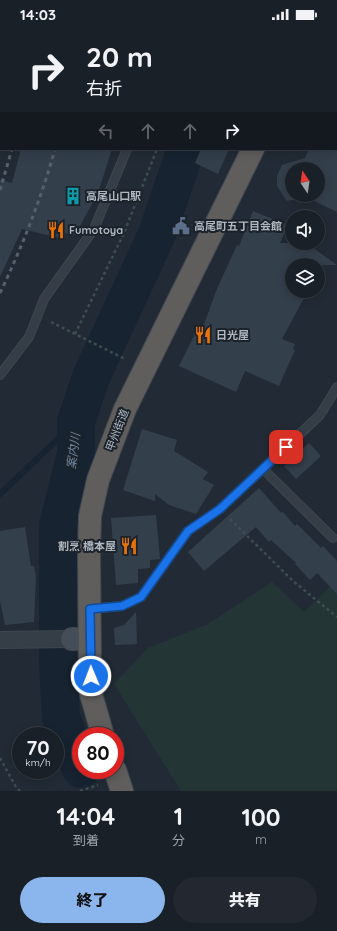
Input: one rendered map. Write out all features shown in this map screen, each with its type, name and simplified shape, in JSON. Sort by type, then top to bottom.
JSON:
[{"type":"highway","name":"甲州街道","points":[[100,727],[91,694],[79,639],[90,609],[90,516],[98,480],[125,409],[253,150]]},
{"type":"highway","points":[[110,779],[122,791]]},
{"type":"street","points":[[0,640],[79,639]]},
{"type":"lane","points":[[0,375],[29,337],[44,299],[94,229],[127,150]]},
{"type":"lane","points":[[90,609],[122,606],[141,597],[188,531],[220,509],[320,415],[337,387]]},
{"type":"lane","points":[[263,469],[333,538]]},
{"type":"path","points":[[75,334],[124,233],[157,150]]},
{"type":"path","points":[[38,316],[122,358]]},
{"type":"path","points":[[220,509],[293,581],[337,617]]},
{"type":"path","points":[[0,758],[16,787],[20,791]]},
{"type":"path","points":[[80,791],[104,779]]},
{"type":"shaded area","points":[[337,580],[337,791],[181,791],[114,684],[148,648],[208,624],[272,582],[304,612]]},
{"type":"building","points":[[21,150],[112,150],[98,193],[75,235],[65,233],[64,239],[22,229],[0,277],[0,180],[12,183]]},
{"type":"building","points":[[201,150],[229,150],[218,174],[195,163]]},
{"type":"building","points":[[309,150],[337,150],[337,212],[316,202],[325,202],[325,162],[292,162],[305,158]]},
{"type":"building","points":[[285,164],[285,198],[277,186],[277,176],[282,165]]},
{"type":"building","points":[[253,211],[285,224],[285,232],[280,243],[285,243],[285,250],[316,250],[337,265],[325,265],[325,258],[285,258],[285,298],[304,298],[282,339],[295,344],[293,349],[295,350],[279,386],[245,371],[236,392],[179,366],[195,334],[200,336],[216,291],[237,245],[239,246]]},
{"type":"building","points":[[142,429],[177,440],[174,451],[208,472],[203,479],[214,485],[196,514],[169,505],[155,494],[155,501],[123,490]]},
{"type":"building","points":[[309,443],[321,456],[296,479],[284,466]]},
{"type":"building","points":[[259,488],[281,513],[282,511],[295,526],[297,524],[321,548],[323,546],[337,561],[337,594],[317,573],[310,580],[295,564],[296,563],[271,540],[269,542],[256,527],[204,571],[188,552]]},
{"type":"building","points":[[156,515],[160,559],[150,560],[150,568],[138,569],[138,583],[116,585],[111,518]]},
{"type":"building","points":[[25,527],[31,566],[34,566],[36,577],[34,622],[5,625],[0,601],[0,531]]},
{"type":"building","points":[[136,612],[137,644],[115,645],[114,628],[124,625]]},
{"type":"waterway","name":"案内川","points":[[72,746],[61,717],[58,663],[58,525],[76,454],[76,422],[91,377],[157,234],[186,150]]},
{"type":"waterway","points":[[0,494],[76,422]]},
{"type":"railway","points":[[0,190],[12,150]]},
{"type":"railway","points":[[0,293],[16,258],[44,186],[55,150]]},
{"type":"place","name":"高尾山口駅","points":[[73,196]]},
{"type":"place","name":"高尾町五丁目会館","points":[[181,226]]},
{"type":"place","name":"Fumotoya","points":[[56,230]]},
{"type":"place","name":"日光屋","points":[[203,335]]},
{"type":"place","name":"割烹 橋本屋","points":[[129,546]]},
{"type":"route","points":[[91,676],[90,609],[105,609],[122,606],[141,597],[188,531],[220,509],[286,447]]}]
